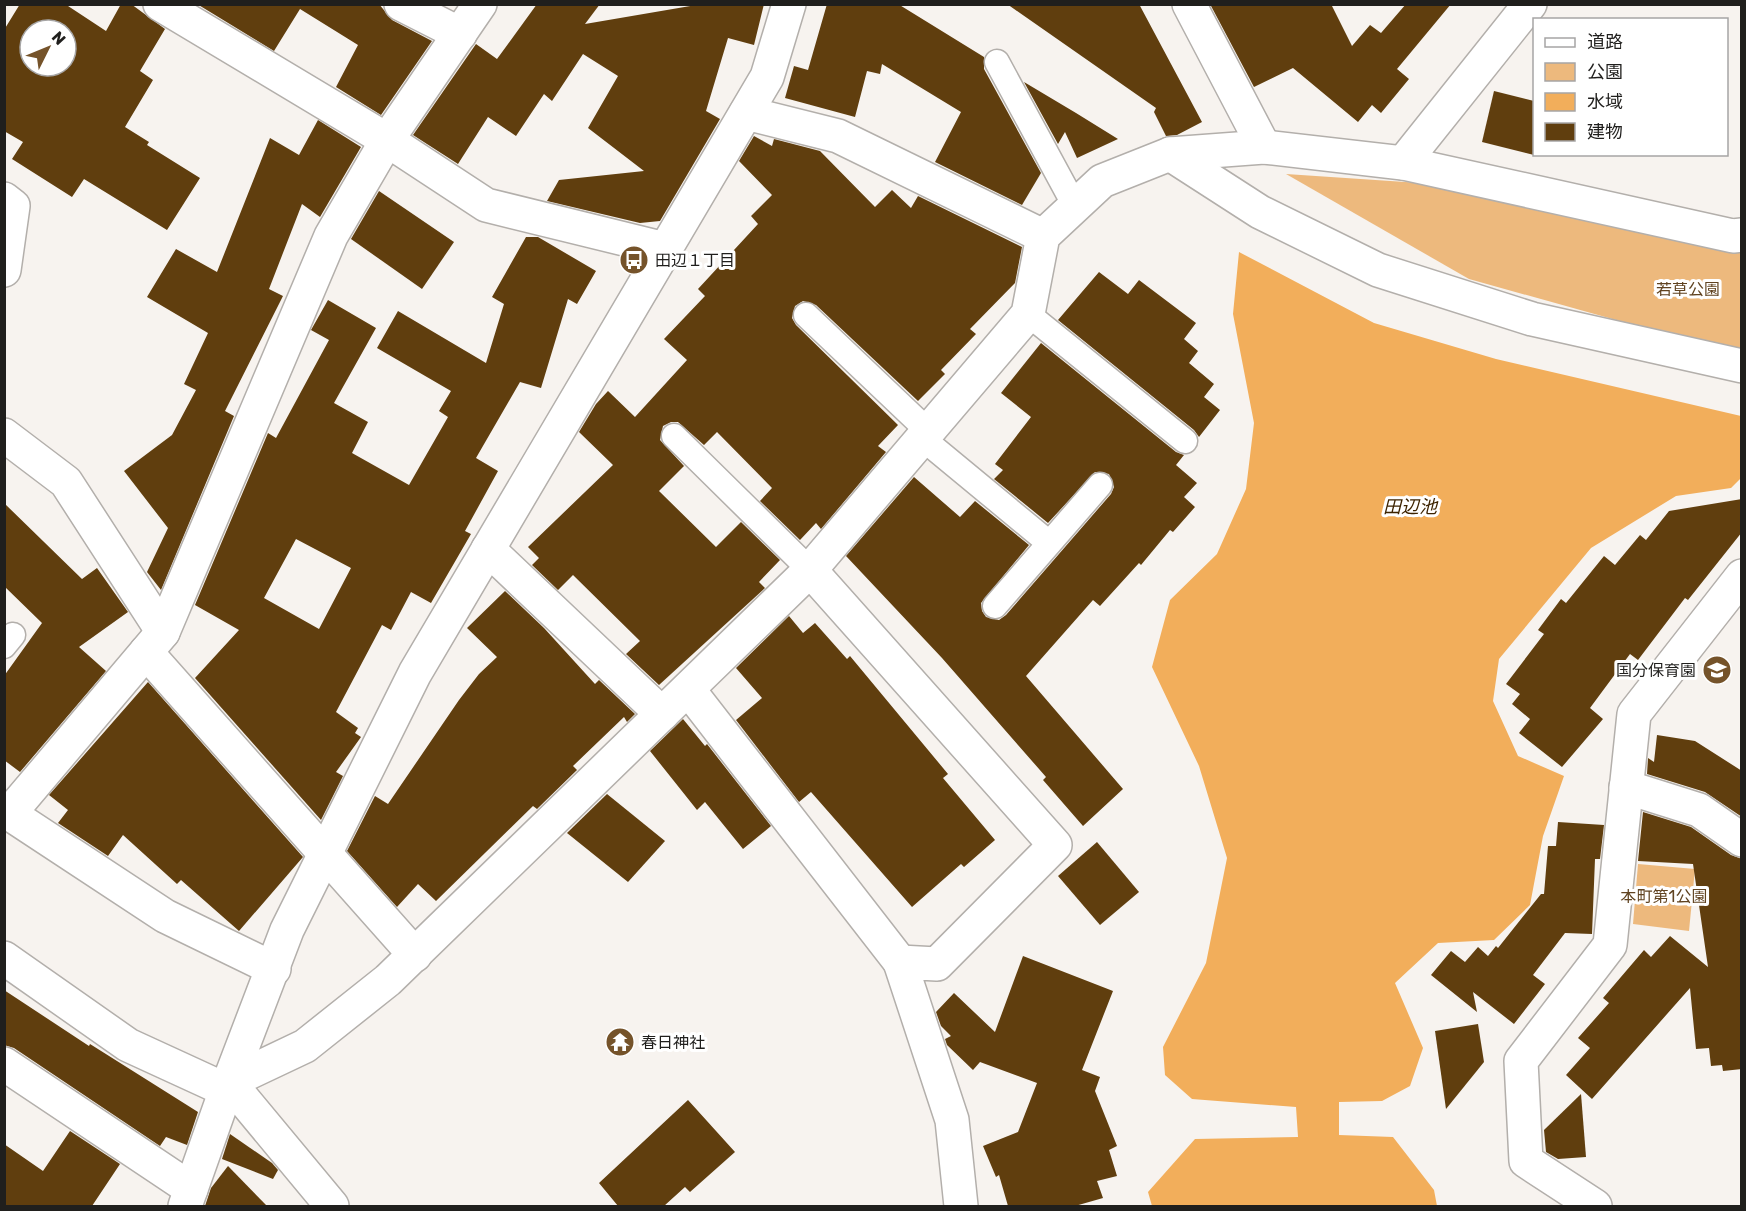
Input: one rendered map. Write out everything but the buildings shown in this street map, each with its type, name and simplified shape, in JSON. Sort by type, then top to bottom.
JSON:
[{"type":"street","points":[[401,4],[460,34]]},
{"type":"street","points":[[274,969],[165,916],[7,812],[155,642],[331,236],[387,140],[480,4]]},
{"type":"street","points":[[4,1064],[188,1198],[287,930],[415,673],[767,77],[789,4]]},
{"type":"street","points":[[1189,4],[1264,147]]},
{"type":"street","points":[[1403,163],[1530,4]]},
{"type":"street","points":[[177,9],[387,140],[486,206],[665,249]]},
{"type":"street","points":[[746,113],[838,136],[1043,236]]},
{"type":"street","points":[[228,1086],[305,1046],[388,980],[810,570],[1028,314],[1043,236],[1102,181],[1170,154],[1264,147],[1403,163],[1733,236],[1742,235]]},
{"type":"street","points":[[1170,154],[1260,212],[1378,270],[1532,319],[1742,366]]},
{"type":"street","points":[[4,200],[13,206],[4,270]]},
{"type":"street","points":[[4,435],[66,482],[155,642],[326,853],[415,955]]},
{"type":"street","points":[[488,549],[662,714]]},
{"type":"street","points":[[810,570],[1055,845],[937,964],[900,962]]},
{"type":"street","points":[[1595,1206],[1526,1161],[1521,1061],[1610,945],[1634,714],[1742,576]]},
{"type":"street","points":[[688,690],[900,962],[952,1120],[961,1206]]},
{"type":"street","points":[[1626,787],[1699,810],[1742,840]]},
{"type":"street","points":[[4,958],[128,1045],[228,1086],[332,1206]]},
{"type":"lane","points":[[997,62],[1075,206]]},
{"type":"lane","points":[[1028,314],[1185,441]]},
{"type":"lane","points":[[806,315],[925,435],[1049,543]]},
{"type":"lane","points":[[674,436],[810,570]]},
{"type":"lane","points":[[995,606],[1100,485]]},
{"type":"green space","name":"若草公園","points":[[1286,174],[1450,185],[1741,248],[1741,355],[1469,279]]},
{"type":"green space","name":"本町第1公園","points":[[1638,864],[1695,869],[1689,931],[1633,924]]},
{"type":"water","name":"田辺池","points":[[1239,252],[1374,323],[1496,359],[1741,416],[1741,478],[1731,488],[1676,496],[1591,548],[1499,659],[1493,701],[1518,756],[1564,776],[1543,836],[1530,905],[1494,940],[1438,943],[1395,983],[1423,1048],[1410,1086],[1382,1101],[1339,1102],[1339,1135],[1393,1137],[1434,1190],[1437,1206],[1152,1206],[1148,1192],[1195,1139],[1298,1137],[1296,1107],[1192,1099],[1165,1075],[1163,1047],[1206,963],[1227,858],[1199,766],[1152,667],[1170,600],[1217,554],[1246,489],[1254,423],[1233,314]]},
{"type":"place","name":"田辺１丁目","points":[[634,260]]},
{"type":"place","name":"国分保育園","points":[[1717,670]]},
{"type":"place","name":"春日神社","points":[[620,1042]]}]
